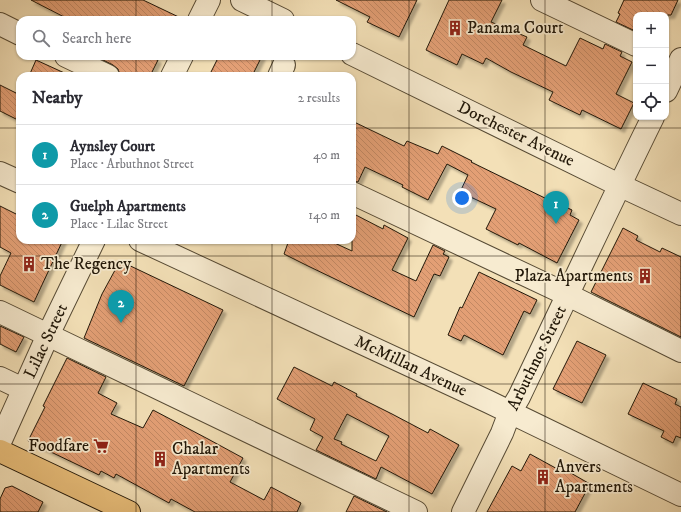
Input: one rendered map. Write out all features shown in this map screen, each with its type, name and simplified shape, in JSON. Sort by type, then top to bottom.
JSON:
[{"type":"main road","points":[[0,451],[129,512]]},
{"type":"street","points":[[201,16],[209,0]]},
{"type":"street","points":[[242,0],[275,16]]},
{"type":"street","points":[[542,0],[633,44]]},
{"type":"street","points":[[0,24],[16,32]]},
{"type":"street","name":"Dorchester Avenue","points":[[356,56],[681,214]]},
{"type":"street","points":[[74,60],[100,72]]},
{"type":"street","points":[[174,72],[180,60]]},
{"type":"street","points":[[668,84],[675,62]]},
{"type":"street","name":"Arbuthnot Street","points":[[464,512],[502,433],[510,412],[520,397],[619,185],[652,120]]},
{"type":"street","points":[[0,173],[16,180]]},
{"type":"street","points":[[356,195],[568,295],[681,351]]},
{"type":"street","name":"Lilac Street","points":[[0,442],[48,335],[92,244]]},
{"type":"street","name":"McMillan Avenue","points":[[149,244],[510,412],[681,495]]},
{"type":"street","points":[[0,312],[416,512]]},
{"type":"street","points":[[0,378],[23,389]]},
{"type":"building","points":[[31,0],[143,0],[177,16],[62,16]]},
{"type":"building","points":[[336,0],[417,0],[399,37],[367,22],[370,17]]},
{"type":"building","points":[[449,0],[502,0],[491,22],[527,37],[523,45],[566,66],[580,38],[603,49],[605,44],[622,52],[620,56],[632,62],[616,94],[633,102],[633,105],[621,129],[582,110],[580,115],[549,100],[553,92],[486,58],[483,64],[462,54],[457,65],[426,50]]},
{"type":"building","points":[[624,0],[678,0],[671,15],[669,15],[669,12],[633,12],[633,30],[616,22],[620,14],[618,13]]},
{"type":"building","points":[[36,60],[62,72],[31,72]]},
{"type":"building","points":[[103,60],[158,60],[152,72],[119,72],[118,69]]},
{"type":"building","points":[[217,60],[260,60],[254,72],[211,72]]},
{"type":"building","points":[[0,85],[16,93],[16,119],[0,111]]},
{"type":"building","points":[[356,123],[404,146],[407,141],[438,154],[442,146],[472,161],[471,162],[572,210],[570,215],[579,220],[557,263],[519,243],[518,245],[486,229],[496,209],[460,192],[468,175],[447,164],[428,200],[402,187],[403,185],[365,167],[358,182],[356,182]]},
{"type":"building","name":"The Regency","points":[[0,206],[16,214],[16,244],[61,244],[34,302],[0,285],[0,276],[11,253],[0,247]]},
{"type":"building","points":[[356,215],[383,229],[384,225],[408,238],[392,270],[416,281],[433,245],[445,251],[443,254],[449,257],[440,276],[434,274],[414,317],[284,254],[288,244],[337,244],[352,251],[352,244],[356,244]]},
{"type":"building","name":"Plaza Apartments","points":[[623,228],[638,236],[636,240],[660,252],[662,248],[681,257],[681,337],[591,292]]},
{"type":"building","points":[[120,261],[223,310],[184,386],[84,338],[102,294]]},
{"type":"building","points":[[479,272],[537,300],[530,314],[524,311],[503,355],[464,335],[461,341],[448,335],[460,307],[462,308]]},
{"type":"building","points":[[0,326],[24,337],[16,352],[0,344]]},
{"type":"building","points":[[577,341],[606,355],[582,403],[553,389]]},
{"type":"building","points":[[67,358],[106,377],[98,393],[117,403],[111,414],[143,428],[153,410],[243,458],[230,482],[264,500],[271,487],[301,503],[297,512],[195,512],[171,499],[169,503],[116,474],[114,478],[101,471],[99,475],[28,441],[45,407],[43,406]]},
{"type":"building","points":[[294,367],[332,386],[334,382],[357,394],[356,396],[428,433],[430,429],[459,445],[432,494],[381,467],[376,479],[316,450],[323,437],[310,430],[315,419],[277,399]],"holes":[[[347,414],[389,436],[376,461],[334,439]]]},
{"type":"building","points":[[643,383],[677,399],[675,404],[681,407],[681,438],[676,436],[673,443],[661,437],[664,431],[628,414]]},
{"type":"building","name":"Anvers Apartments","points":[[530,454],[561,471],[562,468],[590,484],[575,512],[487,512],[512,466],[521,471]]},
{"type":"building","points":[[12,486],[43,502],[38,512],[0,512],[0,499],[5,488]]},
{"type":"building","points":[[354,496],[387,512],[346,512]]},
{"type":"place","name":"Panama Court","points":[[455,28]]},
{"type":"place","name":"Aynsley Court","points":[[556,224]]},
{"type":"place","name":"The Regency","points":[[29,264]]},
{"type":"place","name":"Plaza Apartments","points":[[645,276]]},
{"type":"place","name":"Guelph Apartments","points":[[121,323]]},
{"type":"place","name":"Foodfare","points":[[101,446]]},
{"type":"place","name":"Chalar Apartments","points":[[160,459]]},
{"type":"place","name":"Anvers Apartments","points":[[543,477]]}]
